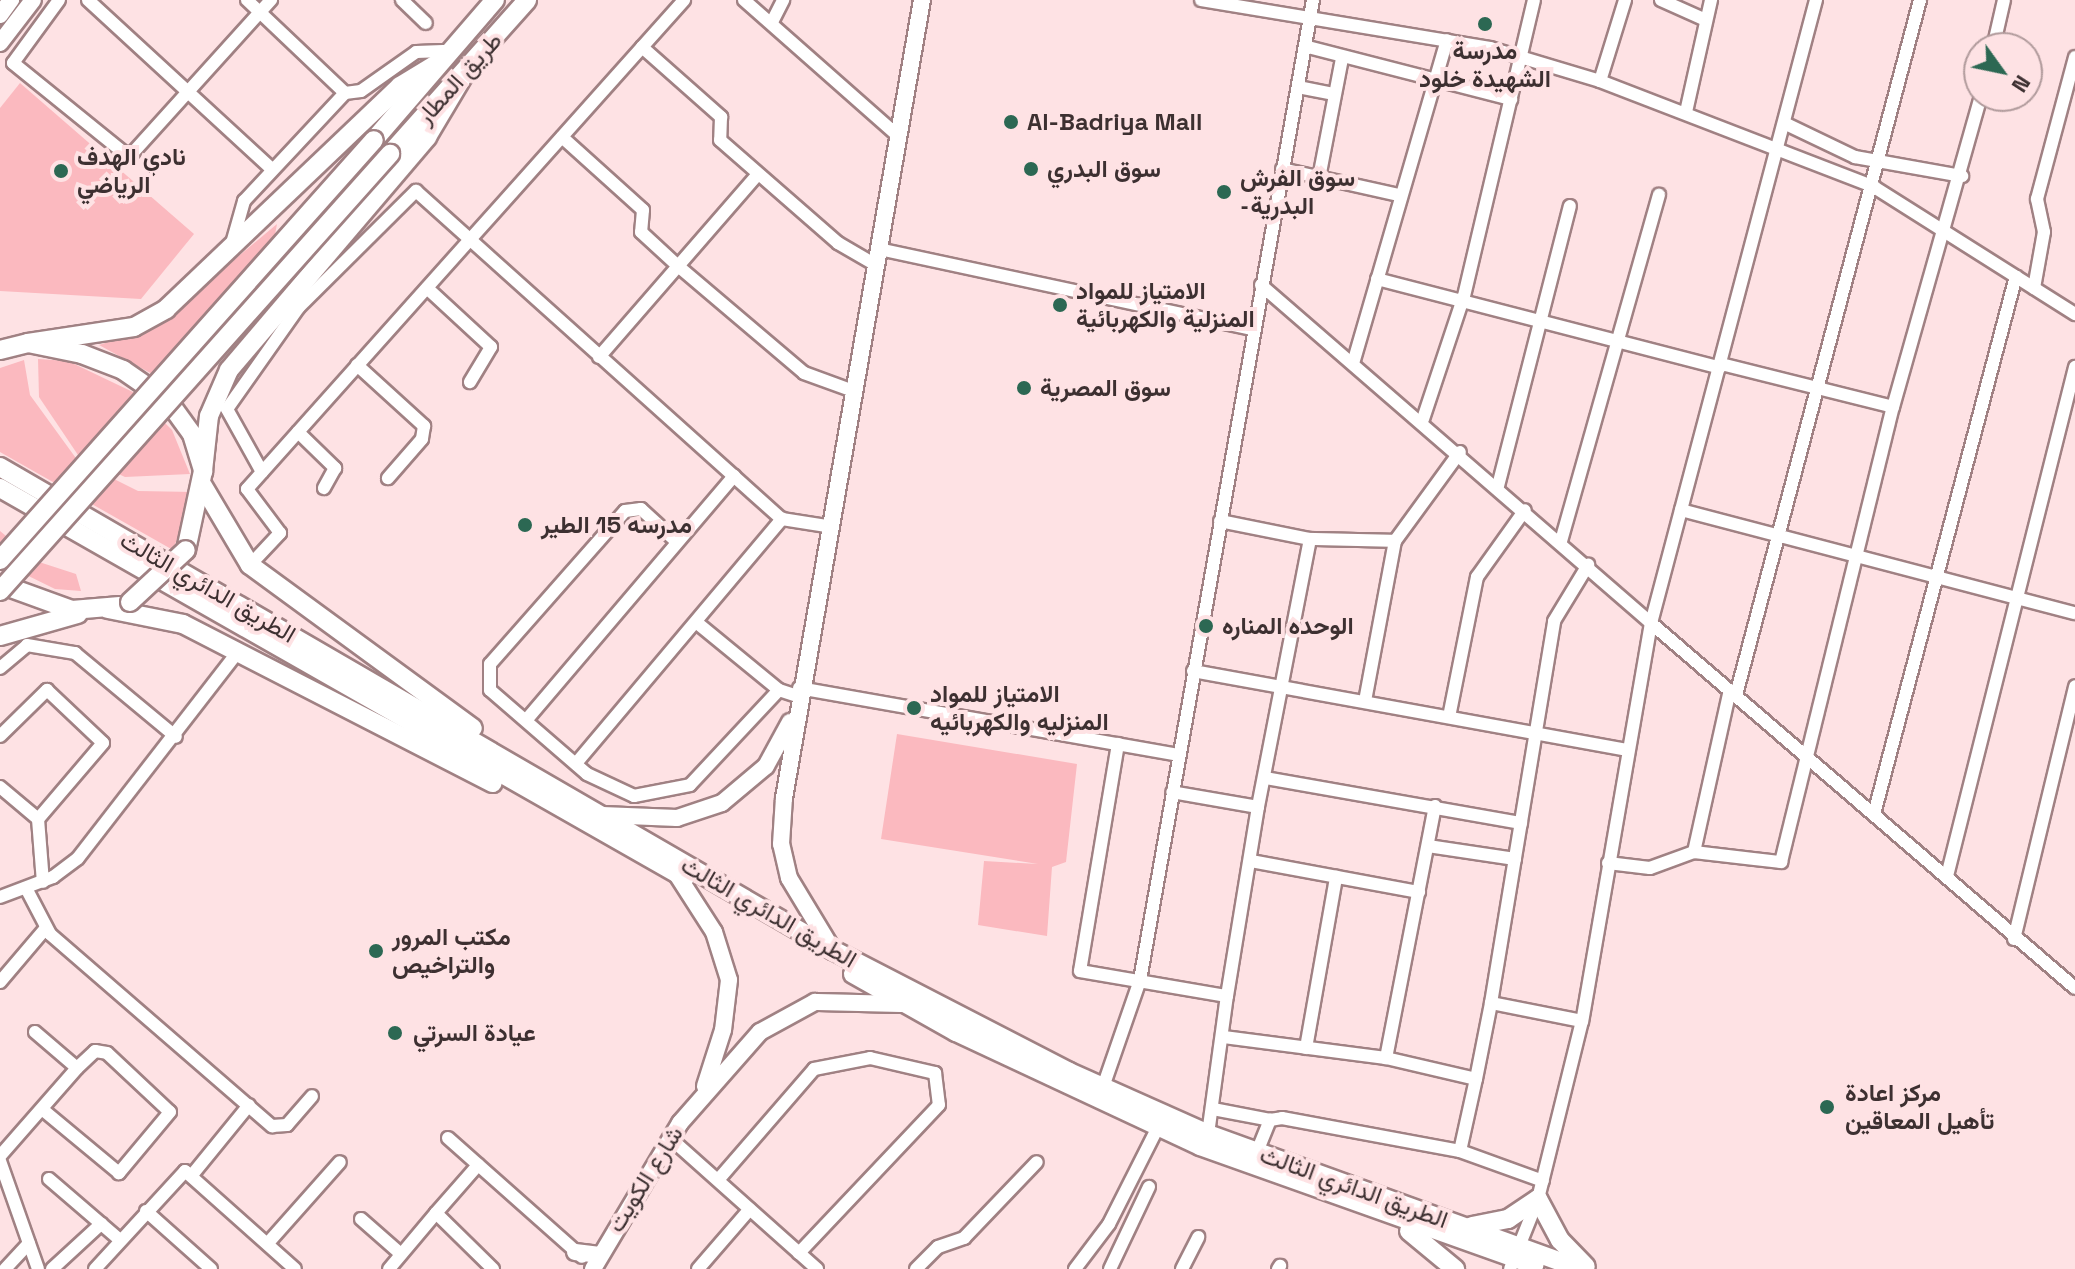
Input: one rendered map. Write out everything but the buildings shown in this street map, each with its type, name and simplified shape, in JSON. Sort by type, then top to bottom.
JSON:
[{"type":"highway","name":"طريق المطار","points":[[0,560],[495,0]]},
{"type":"highway","name":"طريق المطار","points":[[0,591],[527,0]]},
{"type":"highway","points":[[2,348],[148,321],[231,247],[400,86],[444,57]]},
{"type":"highway","points":[[0,636],[130,602],[186,550],[203,478],[209,416],[229,370],[419,148],[465,73]]},
{"type":"highway","points":[[28,343],[104,361],[147,384],[183,419],[203,478],[250,565],[536,776]]},
{"type":"highway","name":"الطريق الدائري الثالث","points":[[0,467],[833,950],[1103,1087],[1208,1134],[1465,1227],[1523,1260]]},
{"type":"highway","name":"الطريق الدائري الثالث","points":[[0,488],[542,800],[909,1004],[1158,1127],[1397,1222],[1523,1260],[1580,1269]]},
{"type":"highway","points":[[0,584],[52,606],[169,618],[437,758],[542,800]]},
{"type":"highway","points":[[1465,1227],[1508,1219],[1540,1190],[1560,1240],[1588,1269]]},
{"type":"highway","points":[[1397,1222],[1455,1269]]},
{"type":"main road","points":[[0,15],[11,0]]},
{"type":"main road","points":[[0,43],[33,0]]},
{"type":"main road","points":[[833,950],[794,888],[781,844],[798,698],[826,526],[878,257],[922,0]]},
{"type":"main road","points":[[602,815],[677,818],[737,795],[766,766],[798,698]]},
{"type":"main road","name":"شارع الكويت","points":[[676,873],[714,932],[729,980],[723,1030],[702,1092]]},
{"type":"main road","name":"شارع الكويت","points":[[596,1265],[670,1138],[702,1092],[786,1013],[834,998],[909,1004]]},
{"type":"main road","points":[[575,1252],[596,1265]]},
{"type":"street","points":[[59,0],[13,63],[122,154],[135,154],[271,0]]},
{"type":"street","points":[[88,0],[272,169]]},
{"type":"street","points":[[247,0],[345,93]]},
{"type":"street","points":[[402,0],[426,23]]},
{"type":"street","points":[[250,565],[279,537],[246,492],[684,0]]},
{"type":"street","points":[[744,0],[897,135]]},
{"type":"street","points":[[772,22],[783,0]]},
{"type":"street","points":[[1201,0],[1447,40],[1526,57],[1600,81],[1779,146],[1874,187],[2075,314]]},
{"type":"street","points":[[1103,1087],[1140,980],[1253,329],[1308,47],[1313,0]]},
{"type":"street","points":[[1423,419],[1464,296],[1511,99],[1526,57],[1534,0]]},
{"type":"street","points":[[1600,81],[1625,0]]},
{"type":"street","points":[[1661,0],[1706,20]]},
{"type":"street","points":[[1686,112],[1711,0]]},
{"type":"street","points":[[1523,1260],[1582,1021],[1624,749],[1651,623],[1816,0]]},
{"type":"street","points":[[1694,852],[1733,692],[1874,187],[1920,0]]},
{"type":"street","points":[[1997,32],[2004,0]]},
{"type":"street","points":[[1354,360],[1398,195],[1447,40]]},
{"type":"street","points":[[642,47],[721,117],[718,137],[838,243],[878,257],[1253,329]]},
{"type":"street","points":[[1308,47],[1433,84],[1511,99]]},
{"type":"street","points":[[231,247],[237,211],[272,169],[345,93],[361,91],[416,52],[444,57]]},
{"type":"street","points":[[2034,288],[2044,232],[2037,199],[2075,57]]},
{"type":"street","points":[[1319,178],[1342,58]]},
{"type":"street","points":[[1298,87],[1334,94]]},
{"type":"street","points":[[1608,863],[1650,868],[1694,852],[1781,862],[1810,757],[1855,556],[1893,407],[1947,234],[1977,112]]},
{"type":"street","points":[[1784,123],[1840,151],[1962,176]]},
{"type":"street","points":[[562,137],[643,210],[641,232],[678,266],[804,373],[851,390]]},
{"type":"street","points":[[1282,169],[1398,195]]},
{"type":"street","points":[[599,357],[758,174]]},
{"type":"street","points":[[262,472],[226,414],[299,307],[413,192],[782,519],[826,526]]},
{"type":"street","points":[[1561,541],[1659,195]]},
{"type":"street","points":[[1498,486],[1570,206]]},
{"type":"street","points":[[1874,814],[2016,276]]},
{"type":"street","points":[[1377,279],[1464,296],[1539,323],[1893,407]]},
{"type":"street","points":[[1261,285],[1423,419],[1651,623],[1947,876],[2014,939],[2075,988]]},
{"type":"street","points":[[427,288],[491,347],[470,382]]},
{"type":"street","points":[[357,365],[424,426],[422,439],[388,478]]},
{"type":"street","points":[[1947,876],[2014,598],[2075,367]]},
{"type":"street","points":[[298,432],[335,468],[324,488]]},
{"type":"street","points":[[1365,701],[1395,541],[1460,452]]},
{"type":"street","points":[[528,718],[734,476]]},
{"type":"street","points":[[677,542],[641,509],[625,511],[490,664],[490,690],[623,796],[690,785],[779,690]]},
{"type":"street","points":[[1449,717],[1477,577],[1525,510]]},
{"type":"street","points":[[1681,510],[2075,613]]},
{"type":"street","points":[[578,761],[782,519]]},
{"type":"street","points":[[1220,521],[1310,539],[1395,541]]},
{"type":"street","points":[[1208,1134],[1258,807],[1310,539]]},
{"type":"street","points":[[1460,1151],[1491,1003],[1533,732],[1558,608],[1588,565]]},
{"type":"street","points":[[696,622],[779,690],[798,698],[1178,755]]},
{"type":"street","points":[[0,668],[27,645],[75,653],[176,737]]},
{"type":"street","points":[[0,897],[43,882],[78,858],[176,737],[238,652]]},
{"type":"street","points":[[1193,671],[1281,691],[1365,701],[1624,749]]},
{"type":"street","points":[[0,736],[47,690],[103,743],[38,819],[43,882]]},
{"type":"street","points":[[2014,939],[2074,693]]},
{"type":"street","points":[[1118,744],[1080,971],[1227,996]]},
{"type":"street","points":[[1265,778],[1521,823]]},
{"type":"street","points":[[0,787],[38,819]]},
{"type":"street","points":[[1172,792],[1258,807]]},
{"type":"street","points":[[1386,1058],[1435,806]]},
{"type":"street","points":[[1428,846],[1515,859]]},
{"type":"street","points":[[1251,861],[1419,892]]},
{"type":"street","points":[[1306,1048],[1336,877]]},
{"type":"street","points":[[26,888],[46,928],[279,1128],[312,1096]]},
{"type":"street","points":[[0,982],[46,928]]},
{"type":"street","points":[[1491,1003],[1582,1021]]},
{"type":"street","points":[[35,1032],[77,1068]]},
{"type":"street","points":[[1224,1037],[1386,1058],[1476,1079]]},
{"type":"street","points":[[38,1269],[0,1158],[77,1068],[95,1051],[107,1053],[166,1106],[168,1120],[119,1173],[42,1109]]},
{"type":"street","points":[[718,1180],[814,1069],[870,1058],[935,1073],[939,1105],[799,1253]]},
{"type":"street","points":[[192,1175],[249,1105]]},
{"type":"street","points":[[1213,1109],[1460,1151],[1540,1190]]},
{"type":"street","points":[[1257,1152],[1270,1120]]},
{"type":"street","points":[[1075,1269],[1109,1224],[1158,1127]]},
{"type":"street","points":[[448,1138],[575,1252]]},
{"type":"street","points":[[670,1138],[817,1269]]},
{"type":"street","points":[[268,1243],[340,1162]]},
{"type":"street","points":[[916,1269],[938,1247],[964,1238],[1037,1162]]},
{"type":"street","points":[[389,1269],[478,1165]]},
{"type":"street","points":[[95,1269],[178,1174],[192,1175],[295,1269]]},
{"type":"street","points":[[49,1179],[120,1240]]},
{"type":"street","points":[[1110,1269],[1149,1187]]},
{"type":"street","points":[[698,1269],[750,1209]]},
{"type":"street","points":[[146,1211],[211,1269]]},
{"type":"street","points":[[436,1213],[493,1269]]},
{"type":"street","points":[[361,1219],[401,1254]]},
{"type":"street","points":[[60,1267],[101,1224]]},
{"type":"street","points":[[1182,1269],[1198,1237]]},
{"type":"street","points":[[5,1269],[29,1243]]},
{"type":"shaded area","name":"نادي الهدف الرياضي","points":[[20,83],[194,234],[141,299],[0,291],[0,108]]},
{"type":"shaded area","points":[[277,224],[274,240],[154,375],[99,345],[154,327]]},
{"type":"shaded area","points":[[38,359],[68,361],[135,393],[172,430],[190,474],[125,477],[78,455],[39,397]]},
{"type":"shaded area","points":[[24,360],[30,395],[78,461],[138,491],[194,492],[173,550],[0,452],[0,368]]},
{"type":"shaded area","points":[[0,531],[36,561],[76,574],[81,591],[55,589],[0,562]]},
{"type":"shaded area","points":[[897,734],[1077,764],[1066,862],[1052,867],[1047,936],[978,925],[984,861],[1038,864],[881,839]]},
{"type":"place","name":"مدرسة الشهيدة خلود","points":[[1485,24]]},
{"type":"place","name":"Al-Badriya Mall","points":[[1011,122]]},
{"type":"place","name":"سوق البدري","points":[[1031,169]]},
{"type":"place","name":"نادي الهدف الرياضي","points":[[61,171]]},
{"type":"place","name":"سوق الفرش -البدرية","points":[[1224,192]]},
{"type":"place","name":"الامتياز للمواد المنزلية والكهربائية","points":[[1060,305]]},
{"type":"place","name":"سوق المصرية","points":[[1024,388]]},
{"type":"place","name":"مدرسه 15 الطير","points":[[525,525]]},
{"type":"place","name":"الوحده المناره","points":[[1206,626]]},
{"type":"place","name":"الامتياز للمواد المنزليه والكهربائيه","points":[[914,708]]},
{"type":"place","name":"مكتب المرور والتراخيص","points":[[376,951]]},
{"type":"place","name":"عيادة السرتي","points":[[395,1033]]},
{"type":"place","name":"مركز اعادة تأهيل المعاقين","points":[[1827,1107]]}]
